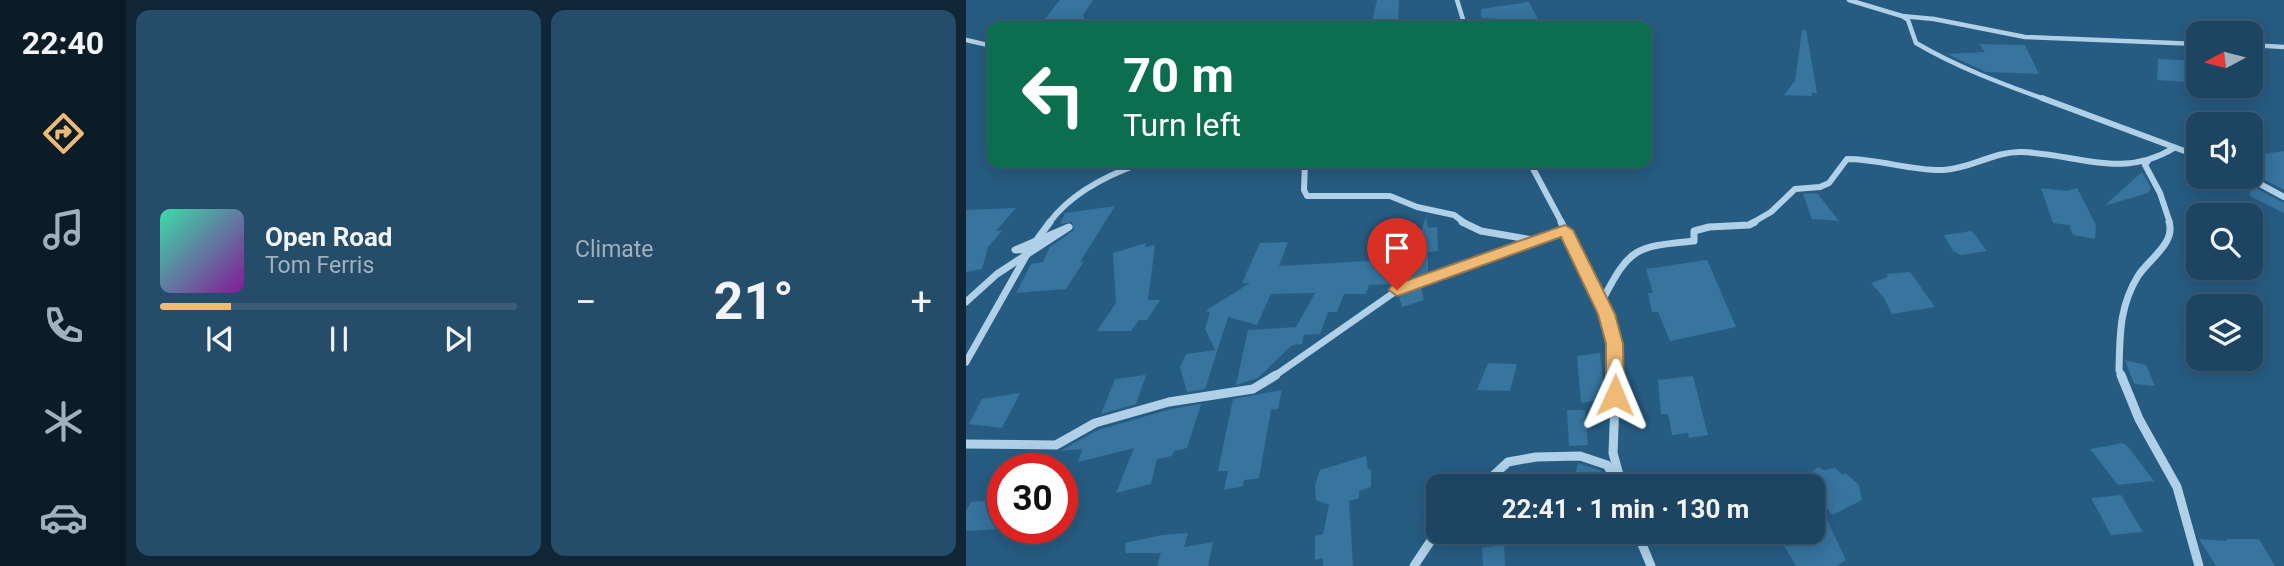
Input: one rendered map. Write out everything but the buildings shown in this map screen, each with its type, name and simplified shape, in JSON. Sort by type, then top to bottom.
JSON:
[{"type":"street","points":[[1457,0],[1464,21]]},
{"type":"street","points":[[1849,0],[1902,16],[1921,17],[2025,37],[2186,44]]},
{"type":"street","points":[[1902,16],[1908,20],[1916,43],[1933,54],[1990,79],[2186,152]]},
{"type":"street","points":[[966,40],[987,45]]},
{"type":"street","points":[[2263,46],[2284,47]]},
{"type":"street","points":[[1602,301],[1623,259],[1631,251],[1694,241],[1694,231],[1709,227],[1749,225],[1770,212],[1795,189],[1821,187],[1829,183],[1847,159],[1941,170],[2006,152],[2111,165],[2138,165],[2163,157],[2174,148]]},
{"type":"street","points":[[2148,160],[2145,165],[2160,193],[2172,227],[2165,244],[2138,276],[2120,317],[2119,370],[2139,419],[2176,488],[2199,566]]},
{"type":"street","points":[[966,362],[1030,249],[1052,219],[1069,201],[1111,174],[1128,168]]},
{"type":"street","points":[[1305,168],[1304,190],[1307,196],[1390,195],[1417,207],[1454,215],[1469,227],[1481,232],[1535,240]]},
{"type":"street","points":[[1533,168],[1602,301],[1614,344],[1616,373],[1613,453],[1618,474]]},
{"type":"street","points":[[2263,186],[2284,197]]},
{"type":"street","points":[[966,302],[997,274],[1069,227],[1015,250],[1030,249]]},
{"type":"street","points":[[966,444],[1056,445],[1095,423],[1133,414],[1169,401],[1215,397],[1253,389],[1399,289],[1565,230]]},
{"type":"street","points":[[1495,474],[1508,462],[1536,457],[1580,456],[1607,465],[1613,474]]},
{"type":"street","points":[[1414,566],[1429,544]]},
{"type":"street","points":[[1642,544],[1651,566]]},
{"type":"route","points":[[1397,290],[1565,230],[1598,291],[1606,314],[1614,344],[1615,395]]}]
